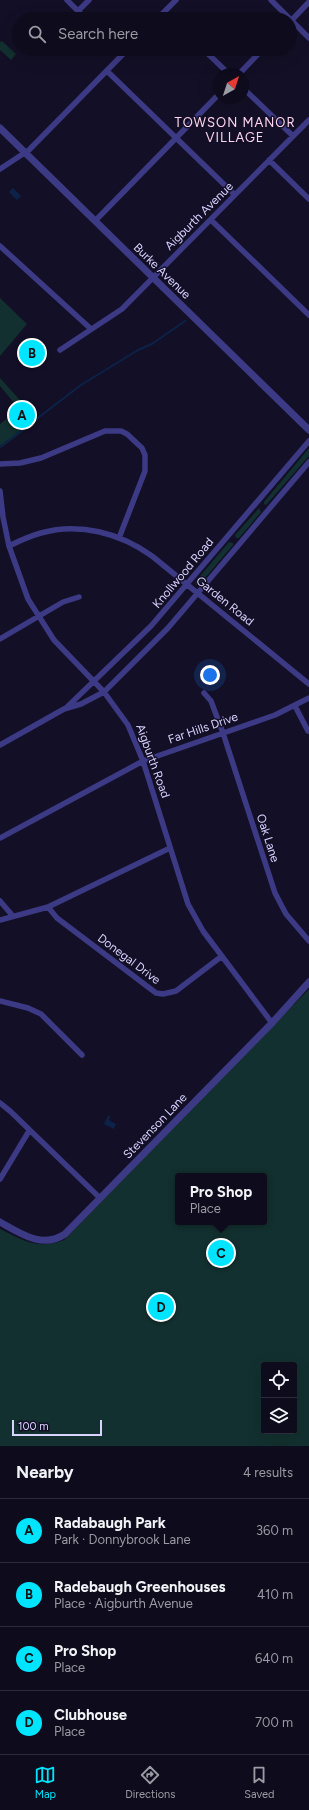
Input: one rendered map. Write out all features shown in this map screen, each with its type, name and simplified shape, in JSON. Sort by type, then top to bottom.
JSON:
[{"type":"street","points":[[66,0],[78,11],[89,0]]},
{"type":"street","points":[[164,12],[176,0]]},
{"type":"street","points":[[271,0],[282,12]]},
{"type":"street","points":[[297,13],[309,2]]},
{"type":"street","points":[[297,27],[309,38]]},
{"type":"street","points":[[0,168],[25,153],[121,56]]},
{"type":"street","points":[[210,56],[223,68]]},
{"type":"street","points":[[245,68],[256,56]]},
{"type":"street","points":[[107,71],[235,195]]},
{"type":"street","points":[[249,94],[293,136]]},
{"type":"street","points":[[95,221],[213,100]]},
{"type":"street","name":"Aigburth Avenue","points":[[60,350],[122,309],[309,120]]},
{"type":"street","name":"Burke Avenue","points":[[0,128],[309,430]]},
{"type":"street","points":[[269,160],[309,199]]},
{"type":"street","points":[[210,220],[309,315]]},
{"type":"street","points":[[0,246],[91,329]]},
{"type":"street","points":[[0,464],[20,463],[40,458],[105,431],[121,431],[127,434],[142,448],[145,455],[145,471],[119,538]]},
{"type":"street","name":"Knollwood Road","points":[[0,745],[64,709],[151,626],[309,441]]},
{"type":"street","name":"Knollwood Road","points":[[64,709],[81,704],[104,692],[155,642],[198,594],[309,462]]},
{"type":"street","name":"Aigburth Road","points":[[0,491],[3,517],[9,546],[23,588],[38,617],[58,644],[104,692],[128,725],[143,761],[190,909],[203,931],[272,1023]]},
{"type":"street","name":"Garden Road","points":[[9,546],[37,534],[68,528],[96,531],[119,538],[144,550],[309,684]]},
{"type":"street","points":[[0,639],[63,602],[79,597]]},
{"type":"street","name":"Oak Lane","points":[[204,693],[212,701],[275,893],[286,914],[309,941]]},
{"type":"street","name":"Far Hills Drive","points":[[0,838],[118,773],[143,761],[274,715],[309,698]]},
{"type":"street","points":[[295,706],[308,731]]},
{"type":"street","points":[[0,920],[36,911],[48,906],[170,848]]},
{"type":"street","points":[[0,901],[12,916]]},
{"type":"street","name":"Donegal Drive","points":[[48,906],[57,918],[156,993],[163,994],[176,991],[222,956]]},
{"type":"street","name":"Stevenson Lane","points":[[0,1222],[26,1237],[45,1241],[52,1241],[65,1234],[272,1023],[309,982]]},
{"type":"street","points":[[0,1001],[28,1008],[40,1014],[82,1055]]},
{"type":"street","points":[[0,1103],[100,1198]]},
{"type":"street","points":[[0,1179],[29,1131]]},
{"type":"green space","points":[[2,41],[12,50],[12,56],[14,56],[11,60],[0,50],[0,42]]},
{"type":"green space","points":[[0,298],[27,324],[0,356]]},
{"type":"green space","points":[[0,378],[38,420],[2,447],[0,444],[0,424],[19,409],[0,386]]},
{"type":"green space","points":[[309,448],[309,456],[266,505],[264,504],[264,502]]},
{"type":"green space","points":[[259,508],[261,512],[239,538],[236,538],[235,535]]},
{"type":"green space","points":[[229,542],[233,543],[233,545],[199,585],[196,585],[195,582]]},
{"type":"green space","points":[[309,989],[309,1446],[0,1446],[0,1229],[31,1243],[46,1244],[64,1240]]},
{"type":"water","points":[[13,188],[21,196],[17,200],[9,192]]},
{"type":"water","points":[[108,1116],[110,1116],[109,1120],[116,1124],[114,1129],[104,1124]]},
{"type":"waterway","points":[[0,447],[81,385],[138,350],[152,344],[185,321]]},
{"type":"place","name":"Radebaugh Greenhouses","points":[[32,353]]},
{"type":"place","name":"Radabaugh Park","points":[[22,415]]},
{"type":"place","name":"Pro Shop","points":[[221,1253]]},
{"type":"place","name":"Clubhouse","points":[[161,1307]]},
{"type":"district","name":"TOWSON MANOR VILLAGE","points":[[235,130]]}]
